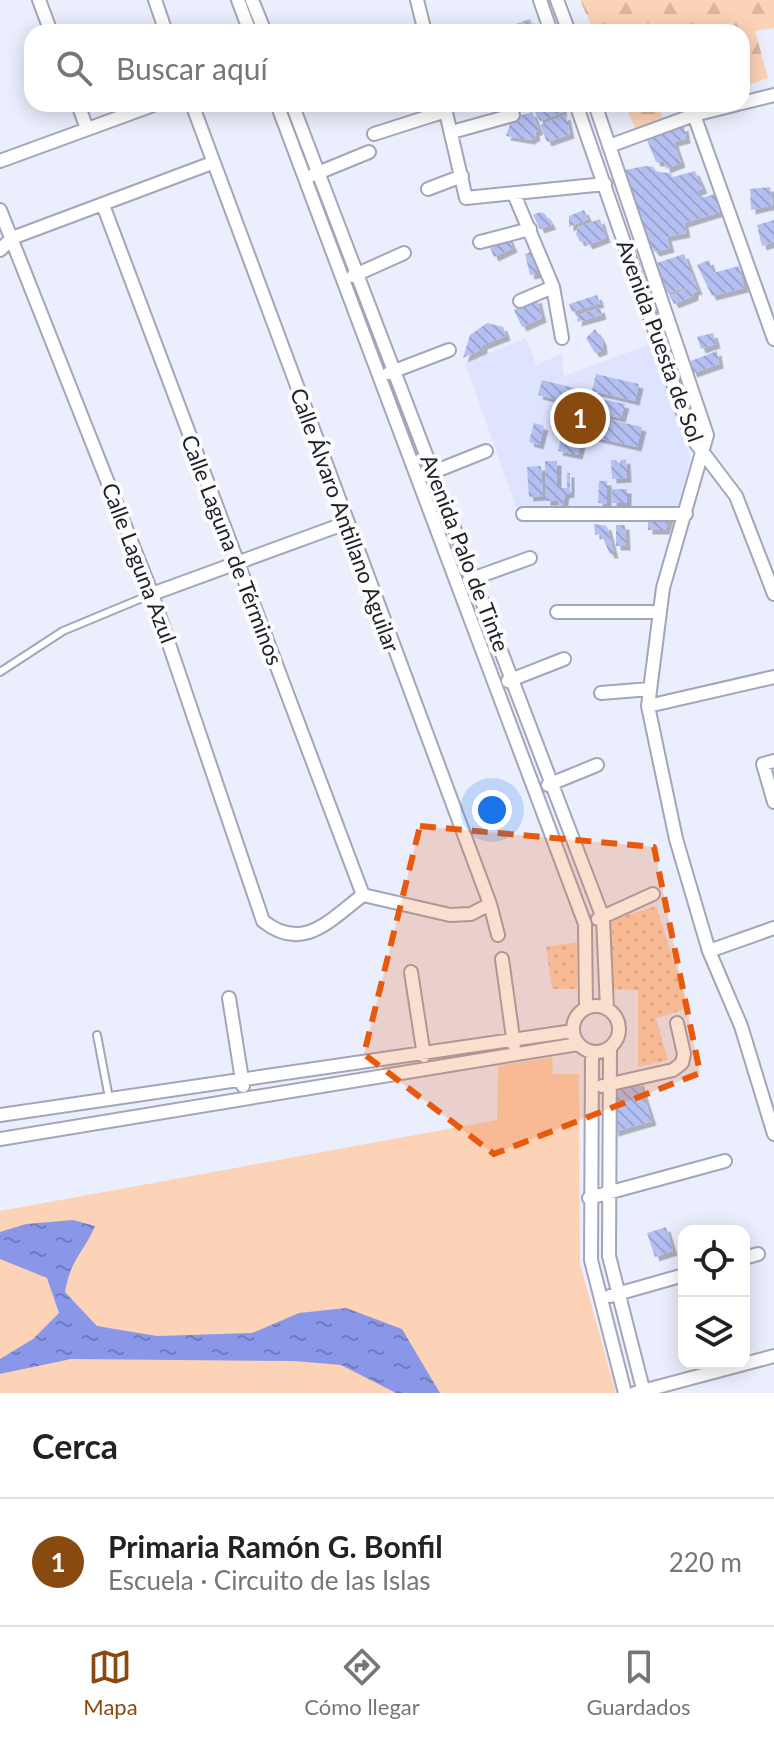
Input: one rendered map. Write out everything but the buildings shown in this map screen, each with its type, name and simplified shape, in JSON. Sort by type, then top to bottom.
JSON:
[{"type":"street","points":[[39,0],[48,24]]},
{"type":"street","points":[[155,0],[163,24]]},
{"type":"street","points":[[238,0],[247,24]]},
{"type":"street","points":[[252,0],[262,24]]},
{"type":"street","points":[[417,0],[423,24]]},
{"type":"street","points":[[540,0],[548,24]]},
{"type":"street","points":[[557,0],[566,24]]},
{"type":"street","points":[[750,101],[774,95]]},
{"type":"street","points":[[81,112],[87,129]]},
{"type":"street","points":[[0,161],[134,112]]},
{"type":"street","name":"Calle Álvaro Antillano Aguilar","points":[[195,112],[490,904],[498,935]]},
{"type":"street","name":"Avenida Palo de Tinte","points":[[280,112],[585,924],[586,1008]]},
{"type":"street","name":"Avenida Palo de Tinte","points":[[295,112],[603,918],[607,1009]]},
{"type":"street","points":[[374,134],[434,112]]},
{"type":"street","points":[[446,112],[466,198],[605,184]]},
{"type":"street","name":"Avenida Puesta de Sol","points":[[579,112],[692,438],[704,455]]},
{"type":"street","name":"Avenida Puesta de Sol","points":[[598,112],[707,435],[704,455]]},
{"type":"street","points":[[609,146],[707,112]]},
{"type":"street","points":[[452,132],[513,115]]},
{"type":"street","points":[[694,115],[774,339]]},
{"type":"street","points":[[305,178],[369,152]]},
{"type":"street","points":[[0,250],[12,238],[212,163]]},
{"type":"street","points":[[428,189],[462,176]]},
{"type":"street","points":[[514,194],[553,287],[562,338]]},
{"type":"street","name":"Calle Laguna de Términos","points":[[103,205],[363,895]]},
{"type":"street","points":[[612,210],[629,205]]},
{"type":"street","name":"Calle Laguna Azul","points":[[0,210],[152,594],[263,921],[280,935],[292,937],[307,933],[363,895]]},
{"type":"street","points":[[480,242],[530,229]]},
{"type":"street","points":[[344,280],[404,253]]},
{"type":"street","points":[[639,287],[654,281]]},
{"type":"street","points":[[520,301],[553,287]]},
{"type":"street","points":[[380,377],[449,350]]},
{"type":"street","points":[[670,376],[685,371]]},
{"type":"street","points":[[418,478],[486,451]]},
{"type":"street","points":[[704,455],[663,588],[648,706],[676,839],[709,951],[741,1026],[774,1134]]},
{"type":"street","points":[[704,455],[736,496],[774,594]]},
{"type":"street","points":[[523,514],[686,514]]},
{"type":"street","points":[[152,594],[346,523]]},
{"type":"street","points":[[458,585],[530,558]]},
{"type":"street","points":[[557,612],[660,612]]},
{"type":"street","points":[[496,685],[564,659]]},
{"type":"street","points":[[648,706],[774,677]]},
{"type":"street","points":[[601,693],[650,689]]},
{"type":"street","points":[[768,762],[774,802]]},
{"type":"street","points":[[536,790],[597,765]]},
{"type":"street","points":[[585,924],[653,894]]},
{"type":"street","points":[[363,895],[450,915],[471,914],[490,904]]},
{"type":"street","points":[[709,951],[774,928]]},
{"type":"street","points":[[502,959],[515,1052]]},
{"type":"street","points":[[411,972],[426,1067]]},
{"type":"street","points":[[229,998],[245,1098]]},
{"type":"street","points":[[578,1044],[573,1031],[574,1022],[586,1008],[607,1009],[619,1027],[610,1048],[609,1256],[641,1392],[774,1356]]},
{"type":"street","points":[[591,1087],[673,1070],[682,1063],[684,1054],[677,1023]]},
{"type":"street","points":[[0,1115],[512,1037],[573,1031]]},
{"type":"street","points":[[0,1139],[515,1052],[578,1044],[592,1052],[610,1048]]},
{"type":"street","points":[[592,1052],[591,1260],[625,1393]]},
{"type":"street","points":[[589,1198],[725,1161]]},
{"type":"street","points":[[750,1256],[758,1254]]},
{"type":"street","points":[[600,1298],[678,1277]]},
{"type":"lane","points":[[0,672],[63,631],[152,594]]},
{"type":"lane","points":[[97,1035],[109,1098]]},
{"type":"highlighted area","points":[[420,826],[654,847],[700,1073],[494,1154],[364,1054]]},
{"type":"shaded area","points":[[526,338],[536,365],[562,354],[564,376],[653,343],[690,459],[678,508],[516,507],[465,363]]},
{"type":"green space","points":[[580,0],[774,0],[774,28],[755,31],[768,78],[750,84],[750,24],[590,24]]},
{"type":"green space","points":[[628,112],[661,112],[664,124],[636,131]]},
{"type":"green space","points":[[656,906],[689,1008],[656,1018],[668,1060],[638,1067],[638,990],[613,989],[611,920]]},
{"type":"green space","points":[[577,942],[577,989],[552,989],[546,947]]},
{"type":"green space","points":[[552,1057],[553,1074],[579,1074],[580,1264],[616,1393],[0,1393],[0,1211],[497,1120],[498,1066]]},
{"type":"water","points":[[73,1220],[95,1226],[74,1264],[65,1292],[97,1326],[157,1336],[252,1333],[299,1313],[346,1308],[402,1329],[440,1393],[396,1393],[341,1365],[294,1361],[71,1359],[0,1374],[0,1359],[33,1339],[59,1313],[47,1278],[0,1259],[0,1232],[26,1224]]},
{"type":"place","name":"Primaria Ramón G. Bonfil","points":[[580,418]]}]
